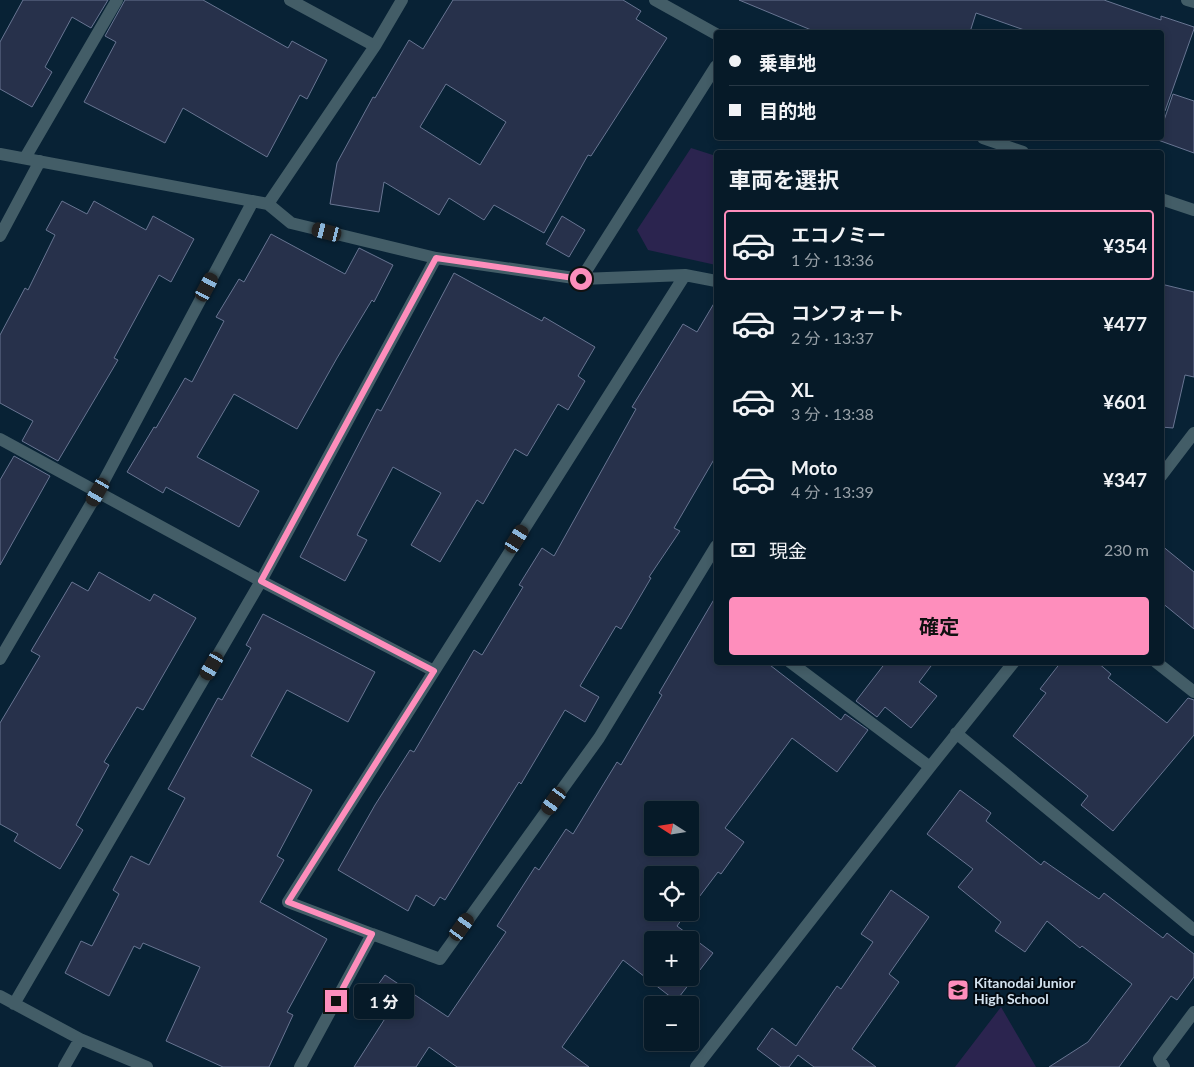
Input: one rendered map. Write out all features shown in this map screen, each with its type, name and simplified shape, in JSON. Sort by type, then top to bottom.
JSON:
[{"type":"street","points":[[25,158],[116,0]]},
{"type":"street","points":[[290,0],[375,46]]},
{"type":"street","points":[[268,204],[375,46],[402,0]]},
{"type":"street","points":[[655,0],[714,33]]},
{"type":"street","points":[[1187,0],[1194,2]]},
{"type":"street","points":[[581,279],[714,69]]},
{"type":"street","points":[[990,140],[1017,150]]},
{"type":"street","points":[[0,154],[268,204],[290,223],[436,258],[581,279],[685,275],[714,281]]},
{"type":"street","points":[[0,236],[40,161]]},
{"type":"street","points":[[1164,200],[1194,210]]},
{"type":"street","points":[[0,659],[98,492],[253,201]]},
{"type":"street","points":[[14,1004],[261,581],[436,258]]},
{"type":"street","points":[[685,275],[288,902],[440,959],[599,738],[714,549]]},
{"type":"street","points":[[1164,472],[1194,433]]},
{"type":"street","points":[[0,439],[261,581],[434,671]]},
{"type":"street","points":[[794,665],[930,766]]},
{"type":"street","points":[[696,1067],[930,766],[1012,665]]},
{"type":"street","points":[[1160,665],[1194,692]]},
{"type":"street","points":[[956,733],[1194,930]]},
{"type":"street","points":[[300,1067],[372,934]]},
{"type":"street","points":[[0,996],[80,1040],[147,1067]]},
{"type":"street","points":[[1164,1067],[1159,1059],[1194,1012]]},
{"type":"street","points":[[64,1067],[80,1040]]},
{"type":"shaded area","points":[[691,148],[714,155],[714,265],[648,250],[637,230]]},
{"type":"shaded area","points":[[1001,1007],[1036,1067],[955,1067]]},
{"type":"building","points":[[23,0],[108,0],[91,28],[72,17],[45,67],[52,72],[32,107],[0,89],[0,42]]},
{"type":"building","points":[[125,0],[203,0],[288,48],[292,41],[327,60],[307,99],[300,95],[267,157],[183,108],[165,143],[84,102],[116,42],[105,36]]},
{"type":"building","points":[[453,0],[623,0],[641,11],[636,19],[667,38],[591,156],[588,155],[544,233],[494,205],[484,220],[449,198],[439,215],[384,182],[379,212],[330,204],[337,163],[373,97],[375,98],[409,40],[423,49]],"holes":[[[446,84],[506,122],[480,165],[420,127]]]},
{"type":"building","points":[[739,0],[1104,0],[1161,20],[1161,16],[1194,27],[1165,111],[1164,30],[1024,30],[976,13],[971,30],[811,30]]},
{"type":"building","points":[[1173,94],[1194,101],[1194,153],[1158,140],[1164,140],[1164,120]]},
{"type":"building","points":[[62,201],[87,214],[94,201],[146,230],[153,216],[194,239],[171,282],[159,275],[114,358],[118,360],[58,461],[22,441],[33,421],[0,403],[0,335],[25,288],[28,290],[55,235],[46,230]]},
{"type":"building","points":[[562,216],[585,230],[569,257],[546,244]]},
{"type":"building","points":[[271,234],[345,274],[359,248],[393,265],[374,302],[372,300],[297,429],[234,394],[197,457],[259,491],[239,527],[166,487],[163,493],[127,472],[154,427],[156,428],[185,378],[192,382],[224,321],[216,317],[239,279],[244,282]]},
{"type":"building","points":[[454,273],[542,321],[544,317],[595,347],[578,376],[585,381],[568,410],[558,404],[527,456],[515,449],[483,504],[477,500],[440,562],[411,545],[441,493],[393,467],[357,535],[367,540],[345,581],[300,557],[377,409],[381,411]]},
{"type":"building","points":[[1164,285],[1194,292],[1194,377],[1185,375],[1173,428],[1164,427]]},
{"type":"building","points":[[714,303],[714,459],[674,528],[680,531],[649,577],[651,578],[621,629],[616,626],[580,686],[599,697],[585,722],[565,710],[521,784],[519,782],[445,900],[440,897],[434,906],[416,895],[408,911],[338,870],[375,805],[410,750],[414,752],[474,650],[482,655],[523,587],[519,585],[542,548],[554,556],[636,409],[632,407],[683,324],[697,332]]},
{"type":"building","points":[[14,456],[50,476],[0,565],[0,480]]},
{"type":"building","points":[[1164,547],[1194,572],[1194,629],[1164,604]]},
{"type":"building","points":[[99,572],[150,601],[154,594],[196,618],[143,710],[137,707],[104,762],[109,765],[76,825],[83,830],[60,869],[14,841],[18,834],[0,824],[0,723],[40,656],[31,651],[72,582],[88,591]]},
{"type":"building","points":[[714,599],[714,665],[770,665],[841,720],[845,714],[868,730],[837,772],[792,738],[725,828],[744,842],[721,874],[718,872],[699,897],[699,866],[644,866],[644,921],[681,921],[677,926],[684,931],[644,931],[644,976],[623,960],[562,1047],[589,1067],[457,1067],[429,1047],[416,1067],[354,1067],[386,1017],[365,1003],[385,975],[448,1017],[506,932],[497,926],[535,867],[539,870],[566,829],[573,834],[617,762],[621,765],[662,695],[659,693]]},
{"type":"building","points":[[263,614],[375,672],[348,722],[287,690],[251,756],[312,790],[277,856],[284,860],[260,902],[327,939],[287,1012],[293,1015],[269,1067],[223,1067],[166,1041],[200,967],[143,943],[140,949],[134,946],[109,996],[65,973],[81,941],[92,946],[119,894],[113,890],[131,856],[149,865],[185,798],[168,789],[218,698],[222,700],[251,648],[246,645]]},
{"type":"building","points":[[884,665],[932,665],[919,682],[937,696],[911,728],[885,707],[877,717],[856,701]]},
{"type":"building","points":[[1059,665],[1100,665],[1111,674],[1108,678],[1167,723],[1188,698],[1194,700],[1194,735],[1113,831],[1081,805],[1088,796],[1013,736],[1046,693],[1040,689]]},
{"type":"building","points":[[960,790],[991,813],[986,821],[1041,865],[1044,861],[1099,899],[1104,893],[1163,938],[1167,933],[1194,954],[1194,977],[1177,1000],[1171,996],[1119,1067],[1049,1067],[1088,1042],[1132,984],[1082,946],[1080,948],[1047,921],[1025,952],[995,931],[1001,922],[958,887],[973,869],[927,834]]},
{"type":"building","points":[[891,890],[929,917],[889,974],[899,982],[852,1049],[876,1067],[814,1067],[798,1055],[789,1067],[781,1067],[757,1049],[772,1028],[796,1046],[837,986],[841,989],[873,942],[861,934]]},
{"type":"building","points":[[699,942],[713,953],[699,971]]},
{"type":"building","points":[[657,986],[688,986],[680,996],[670,996]]},
{"type":"place","name":"Kitanodai Junior High School","points":[[958,990]]},
{"type":"route","points":[[336,1001],[372,934],[288,902],[434,671],[261,581],[436,258],[581,279]]}]
